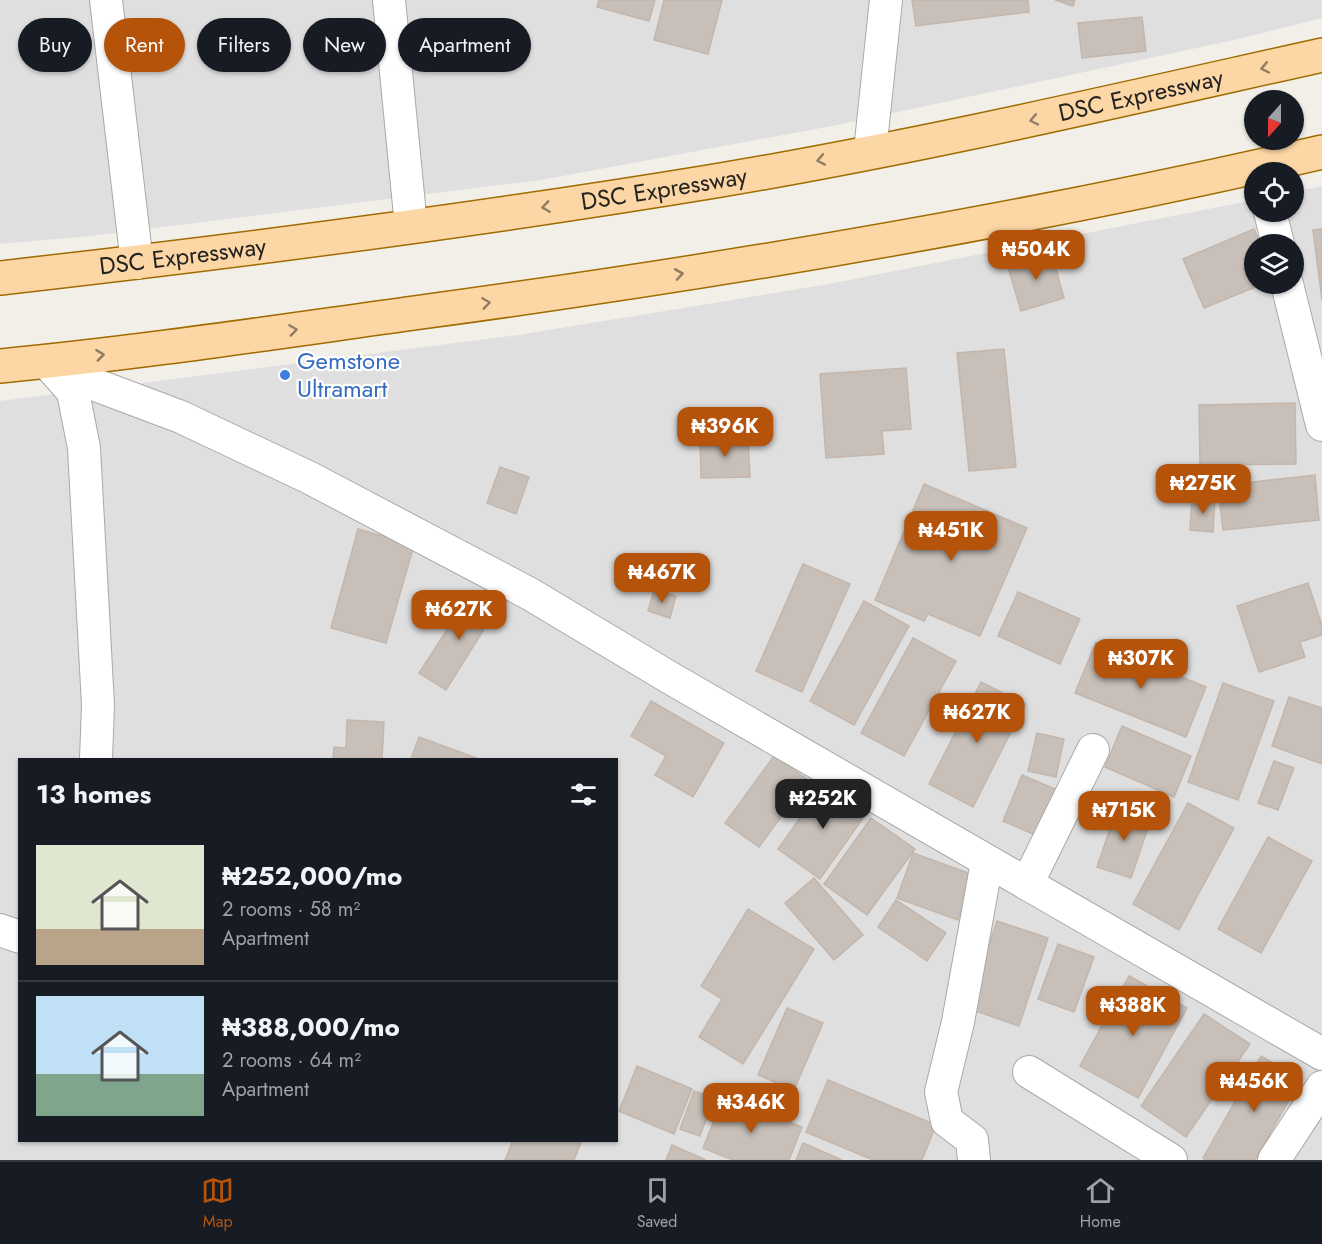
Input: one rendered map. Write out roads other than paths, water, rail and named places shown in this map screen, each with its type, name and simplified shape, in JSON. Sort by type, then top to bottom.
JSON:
[{"type":"main road","name":"DSC Expressway","points":[[0,278],[137,263],[411,226],[718,180],[1026,121],[1322,55]]},
{"type":"main road","points":[[1288,162],[1322,152]]},
{"type":"main road","points":[[0,366],[601,287],[896,238],[1244,173]]},
{"type":"street","points":[[106,0],[137,263]]},
{"type":"street","points":[[389,0],[411,226]]},
{"type":"street","points":[[870,151],[886,0]]},
{"type":"street","points":[[1289,294],[1322,425]]},
{"type":"street","points":[[50,361],[73,392],[84,448],[98,705],[96,758]]},
{"type":"street","points":[[50,361],[80,379],[181,417],[310,478],[520,588],[672,680],[1322,1054]]},
{"type":"street","points":[[1027,884],[1093,750]]},
{"type":"street","points":[[974,1160],[972,1140],[947,1121],[941,1092],[958,1022],[987,862]]},
{"type":"street","points":[[0,930],[18,936]]},
{"type":"street","points":[[1029,1072],[1171,1160]]},
{"type":"street","points":[[1274,1160],[1322,1087]]},
{"type":"place","name":"Gemstone Ultramart","points":[[285,375]]}]
